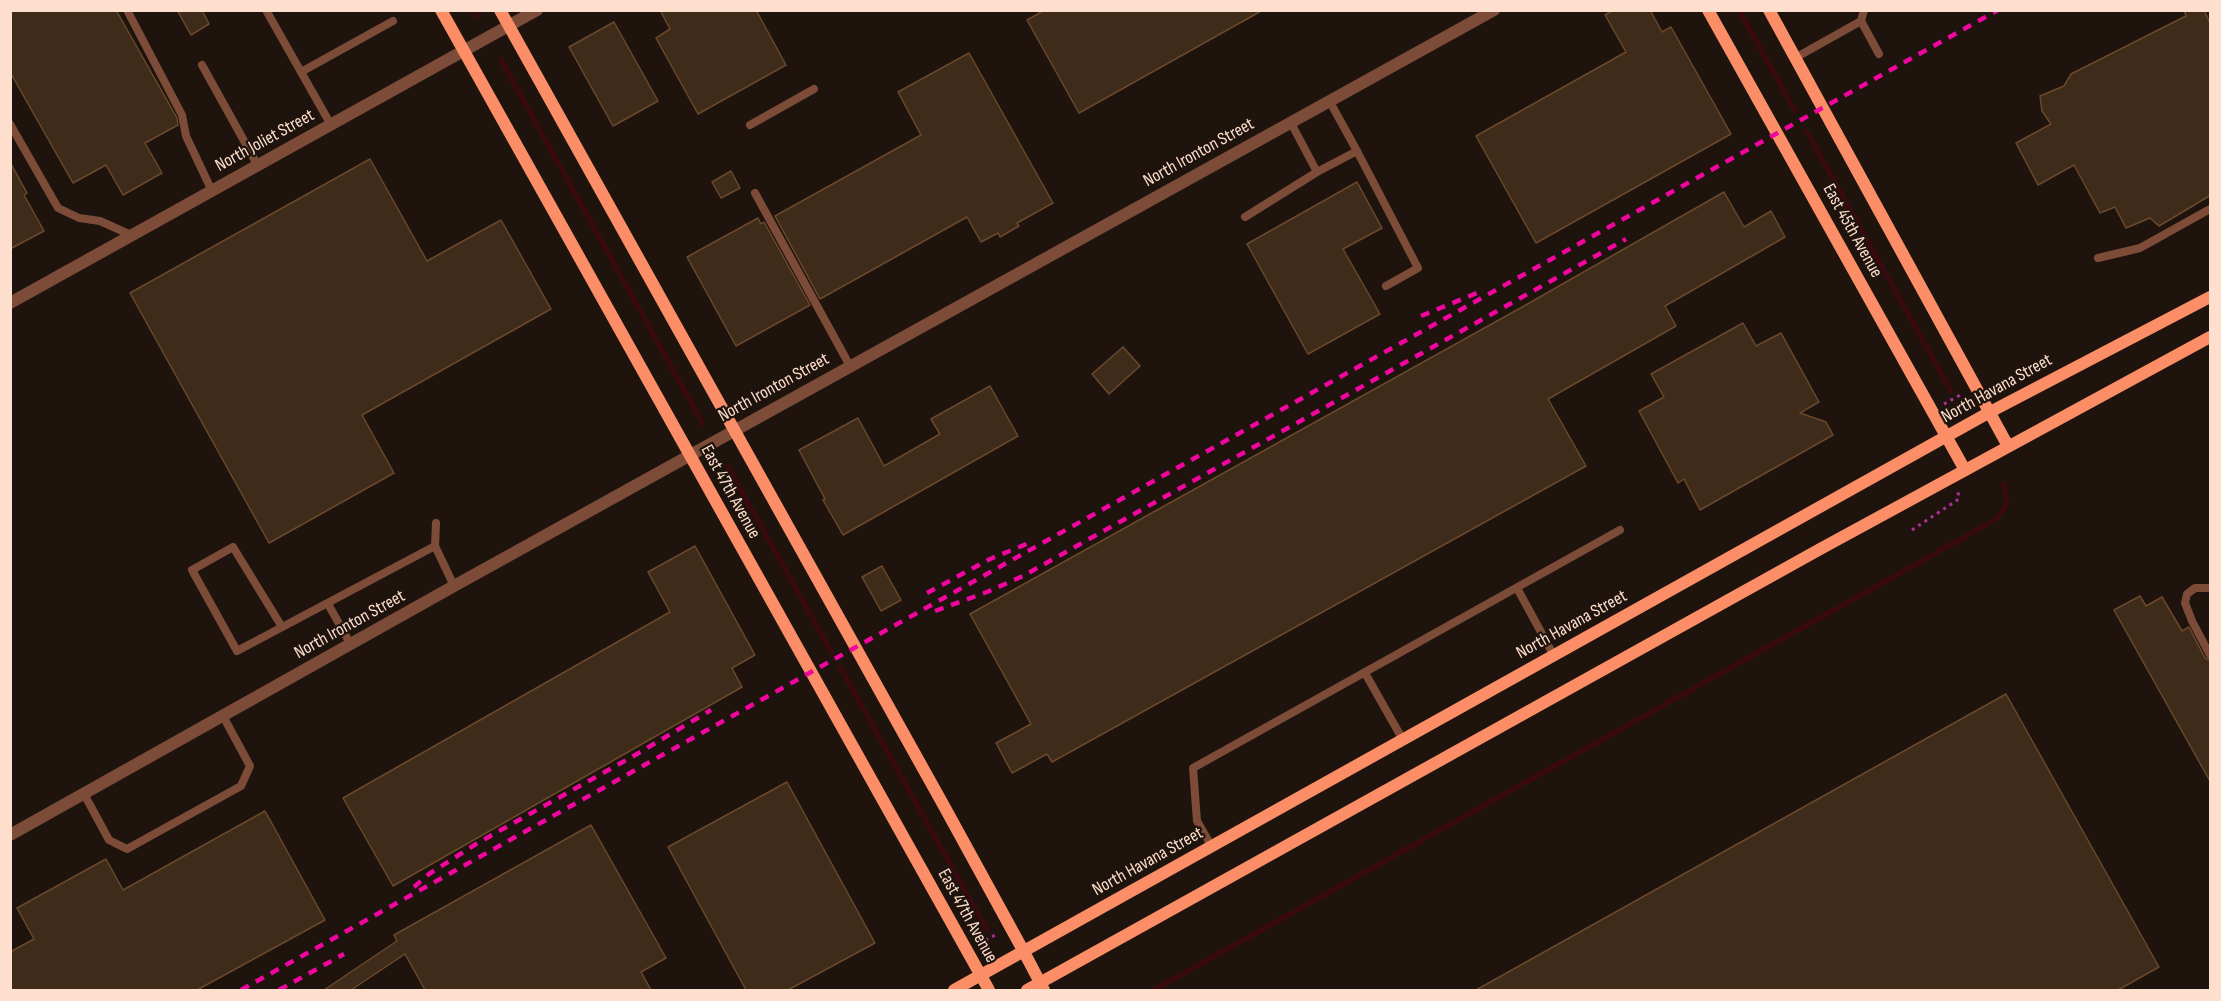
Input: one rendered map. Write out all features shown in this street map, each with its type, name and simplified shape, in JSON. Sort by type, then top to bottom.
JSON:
[{"type":"main road","name":"East 47th Avenue","points":[[441,10],[989,990]]},
{"type":"main road","name":"East 47th Avenue","points":[[500,10],[1042,987]]},
{"type":"main road","name":"East 45th Avenue","points":[[1708,10],[1965,470]]},
{"type":"main road","name":"East 45th Avenue","points":[[1769,10],[2008,446]]},
{"type":"main road","name":"North Havana Street","points":[[954,990],[1990,412],[2211,297]]},
{"type":"main road","points":[[1027,990],[1042,987],[2008,446],[2211,337]]},
{"type":"street","name":"North Joliet Street","points":[[10,303],[537,10]]},
{"type":"street","name":"North Ironton Street","points":[[10,836],[454,586],[1494,10]]},
{"type":"lane","points":[[127,10],[182,115],[186,136],[212,191]]},
{"type":"lane","points":[[266,10],[331,125]]},
{"type":"lane","points":[[1864,10],[1861,21],[1879,54]]},
{"type":"lane","points":[[301,72],[393,21]]},
{"type":"lane","points":[[1795,58],[1861,21]]},
{"type":"lane","points":[[202,65],[258,166]]},
{"type":"lane","points":[[750,125],[814,89]]},
{"type":"lane","points":[[1330,102],[1418,268],[1386,286]]},
{"type":"lane","points":[[10,123],[58,208],[79,218],[100,221],[131,235]]},
{"type":"lane","points":[[1291,123],[1317,172]]},
{"type":"lane","points":[[1245,217],[1317,172],[1357,151]]},
{"type":"lane","points":[[755,193],[850,366]]},
{"type":"lane","points":[[2098,258],[2140,248],[2211,209]]},
{"type":"lane","points":[[436,523],[435,546],[454,586]]},
{"type":"lane","points":[[1212,847],[1197,821],[1193,768],[1620,530]]},
{"type":"lane","points":[[282,627],[233,547],[192,570],[237,651],[435,546]]},
{"type":"lane","points":[[1517,588],[1554,656]]},
{"type":"lane","points":[[2211,588],[2195,588],[2187,594],[2185,603],[2211,655]]},
{"type":"lane","points":[[328,604],[351,645]]},
{"type":"lane","points":[[1365,673],[1403,740]]},
{"type":"lane","points":[[84,794],[110,840],[127,849],[241,786],[250,766],[223,716]]},
{"type":"path","points":[[1941,406],[1966,392]]},
{"type":"path","points":[[1912,530],[1959,499],[1958,492]]},
{"type":"path","points":[[977,945],[1001,932]]},
{"type":"building","points":[[10,10],[116,10],[177,118],[178,125],[145,143],[162,173],[123,195],[106,165],[73,183],[10,72]]},
{"type":"building","points":[[177,10],[202,10],[209,24],[191,35]]},
{"type":"building","points":[[660,10],[756,10],[786,65],[698,114],[656,38],[670,29]]},
{"type":"building","points":[[1045,10],[1263,10],[1079,113],[1027,20]]},
{"type":"building","points":[[1614,10],[1650,10],[1662,32],[1671,27],[1731,134],[1536,243],[1476,136],[1626,52],[1605,15]]},
{"type":"building","points":[[2184,10],[2204,10],[2210,23],[2211,195],[2159,226],[2150,218],[2126,228],[2115,207],[2100,213],[2074,165],[2038,185],[2016,143],[2051,124],[2042,111],[2040,96],[2064,86],[2071,74],[2186,16]]},
{"type":"building","points":[[614,22],[658,101],[613,126],[569,47]]},
{"type":"building","points":[[969,53],[1053,203],[1017,223],[1019,226],[1000,237],[998,233],[981,242],[967,217],[820,299],[775,216],[921,135],[898,92]]},
{"type":"building","points":[[370,159],[427,261],[501,220],[551,309],[362,415],[394,473],[269,543],[130,293]]},
{"type":"building","points":[[10,162],[27,193],[24,195],[44,231],[10,249]]},
{"type":"building","points":[[731,171],[740,188],[721,198],[712,182]]},
{"type":"building","points":[[1357,182],[1382,228],[1343,249],[1380,314],[1308,354],[1247,244]]},
{"type":"building","points":[[1724,192],[1744,227],[1771,211],[1785,237],[1665,306],[1676,326],[1548,399],[1586,466],[1052,762],[1047,754],[1012,773],[996,743],[1031,724],[970,614],[1524,306]]},
{"type":"building","points":[[758,218],[761,224],[764,222],[810,305],[736,346],[687,257]]},
{"type":"building","points":[[1743,323],[1756,346],[1781,333],[1819,402],[1800,413],[1826,422],[1833,435],[1700,510],[1684,479],[1678,483],[1639,411],[1664,397],[1651,374]]},
{"type":"building","points":[[1123,347],[1140,366],[1109,394],[1092,374]]},
{"type":"building","points":[[990,386],[1018,436],[843,535],[799,450],[858,418],[884,466],[940,434],[931,419]]},
{"type":"building","points":[[695,546],[755,655],[732,668],[742,687],[393,886],[343,798],[670,612],[648,572]]},
{"type":"building","points":[[882,566],[901,600],[881,611],[862,577]]},
{"type":"building","points":[[2140,596],[2146,606],[2162,597],[2182,631],[2189,627],[2205,658],[2211,661],[2211,783],[2114,610]]},
{"type":"building","points":[[2006,694],[2159,967],[2118,990],[1476,990]]},
{"type":"building","points":[[787,782],[875,943],[788,990],[746,990],[668,847]]},
{"type":"building","points":[[265,811],[325,920],[197,990],[10,990],[10,952],[34,939],[17,908],[106,859],[123,890]]},
{"type":"building","points":[[591,825],[666,958],[641,972],[651,990],[425,990],[405,954],[351,990],[324,990],[397,941],[394,935]]},
{"type":"waterway","points":[[474,10],[477,17]]},
{"type":"waterway","points":[[1739,10],[1795,111]]},
{"type":"waterway","points":[[501,60],[703,424]]},
{"type":"waterway","points":[[1807,132],[1951,391]]},
{"type":"waterway","points":[[728,467],[832,653]]},
{"type":"waterway","points":[[1154,990],[1986,525],[1997,518],[2006,506],[2007,498],[2003,484]]},
{"type":"waterway","points":[[840,667],[987,930]]},
{"type":"railway","points":[[241,990],[1998,10]]},
{"type":"railway","points":[[935,611],[1023,576],[1626,239]]},
{"type":"railway","points":[[1421,316],[1477,293]]},
{"type":"railway","points":[[927,593],[990,559],[1029,543]]},
{"type":"railway","points":[[414,887],[429,874],[476,844],[711,710]]},
{"type":"railway","points":[[279,990],[344,954]]}]
